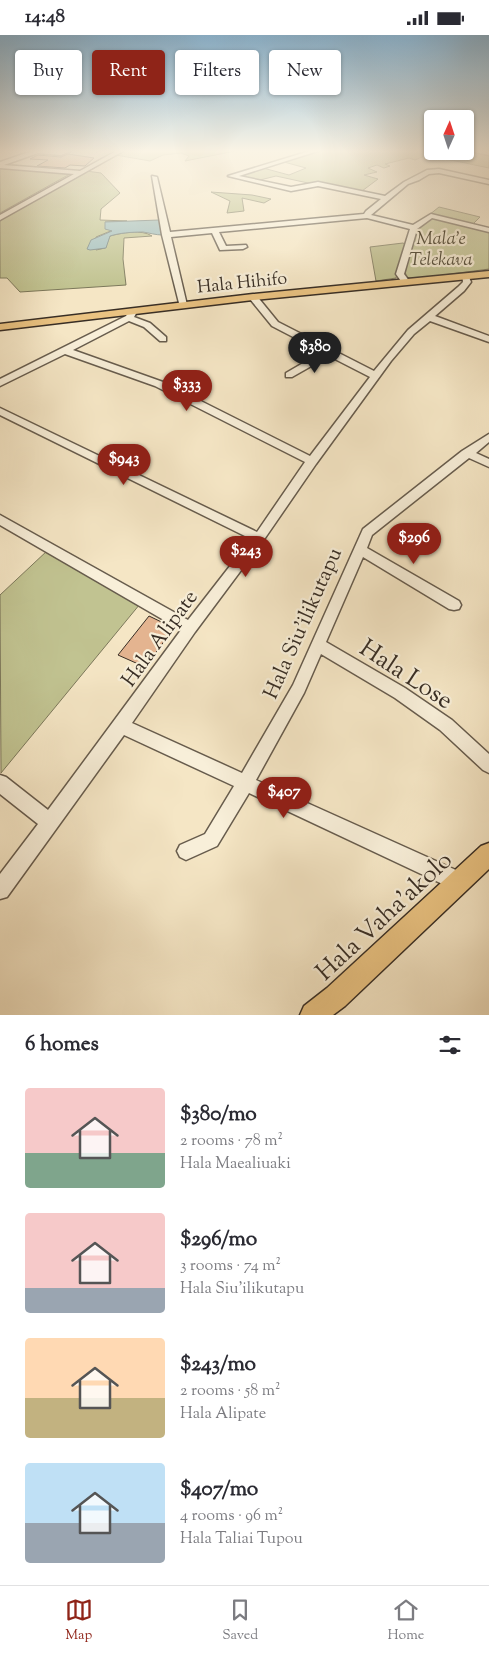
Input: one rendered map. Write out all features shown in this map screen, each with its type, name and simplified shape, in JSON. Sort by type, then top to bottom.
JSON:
[{"type":"main road","name":"Hala Hihifo","points":[[0,327],[131,315],[183,305],[253,297],[489,274]]},
{"type":"main road","name":"Hala Vaha'akolo","points":[[313,1015],[336,997],[489,854]]},
{"type":"street","points":[[0,218],[40,196]]},
{"type":"street","points":[[158,196],[183,305]]},
{"type":"street","points":[[375,196],[386,198]]},
{"type":"street","points":[[366,216],[368,212],[389,196]]},
{"type":"street","points":[[166,235],[366,216],[414,228]]},
{"type":"street","points":[[406,282],[400,274],[414,228],[431,216],[489,230]]},
{"type":"street","points":[[214,230],[223,248],[243,247]]},
{"type":"street","name":"Hala Alipate","points":[[0,890],[376,376],[400,345],[428,317],[461,289],[467,282],[465,277]]},
{"type":"street","points":[[253,297],[275,324],[376,376]]},
{"type":"street","points":[[0,383],[66,351],[131,315],[147,325],[163,339]]},
{"type":"street","points":[[428,317],[489,339]]},
{"type":"street","points":[[66,351],[160,384],[312,461]]},
{"type":"street","points":[[289,375],[329,352]]},
{"type":"street","points":[[0,411],[259,537]]},
{"type":"street","name":"Hala Siu'ilikutapu","points":[[186,851],[210,840],[245,784],[299,687],[367,532],[466,453],[489,437]]},
{"type":"street","points":[[466,453],[489,463]]},
{"type":"street","points":[[0,519],[190,628]]},
{"type":"street","points":[[359,549],[454,605]]},
{"type":"street","name":"Hala Lose","points":[[319,645],[400,693],[446,725],[489,765]]},
{"type":"street","points":[[121,726],[460,882]]},
{"type":"street","points":[[0,783],[27,806],[51,821]]},
{"type":"green space","points":[[0,196],[31,196],[0,213]]},
{"type":"green space","points":[[43,196],[117,196],[101,209],[100,220],[127,221],[105,222],[113,230],[96,237],[96,250],[105,248],[110,236],[137,232],[152,236],[124,238],[123,259],[126,285],[20,292],[7,278],[0,278],[0,220]]},
{"type":"green space","points":[[219,196],[255,196],[271,199],[264,203],[242,198],[244,211],[227,213],[230,201]]},
{"type":"green space","name":"Mala'e Telekava","points":[[439,207],[480,217],[472,225],[429,215]]},
{"type":"green space","name":"Mala'e Telekava","points":[[433,218],[489,231],[489,269],[413,279],[406,277],[405,268],[418,228]]},
{"type":"green space","name":"Mala'e Telekava","points":[[405,244],[396,278],[376,281],[370,247]]},
{"type":"green space","points":[[48,550],[140,604],[1,773],[0,595]]},
{"type":"water","points":[[159,220],[163,235],[143,232],[117,234],[110,236],[106,248],[87,249],[91,240],[112,231],[105,229],[105,222]]},
{"type":"building","points":[[149,616],[174,628],[145,667],[118,655]]}]
